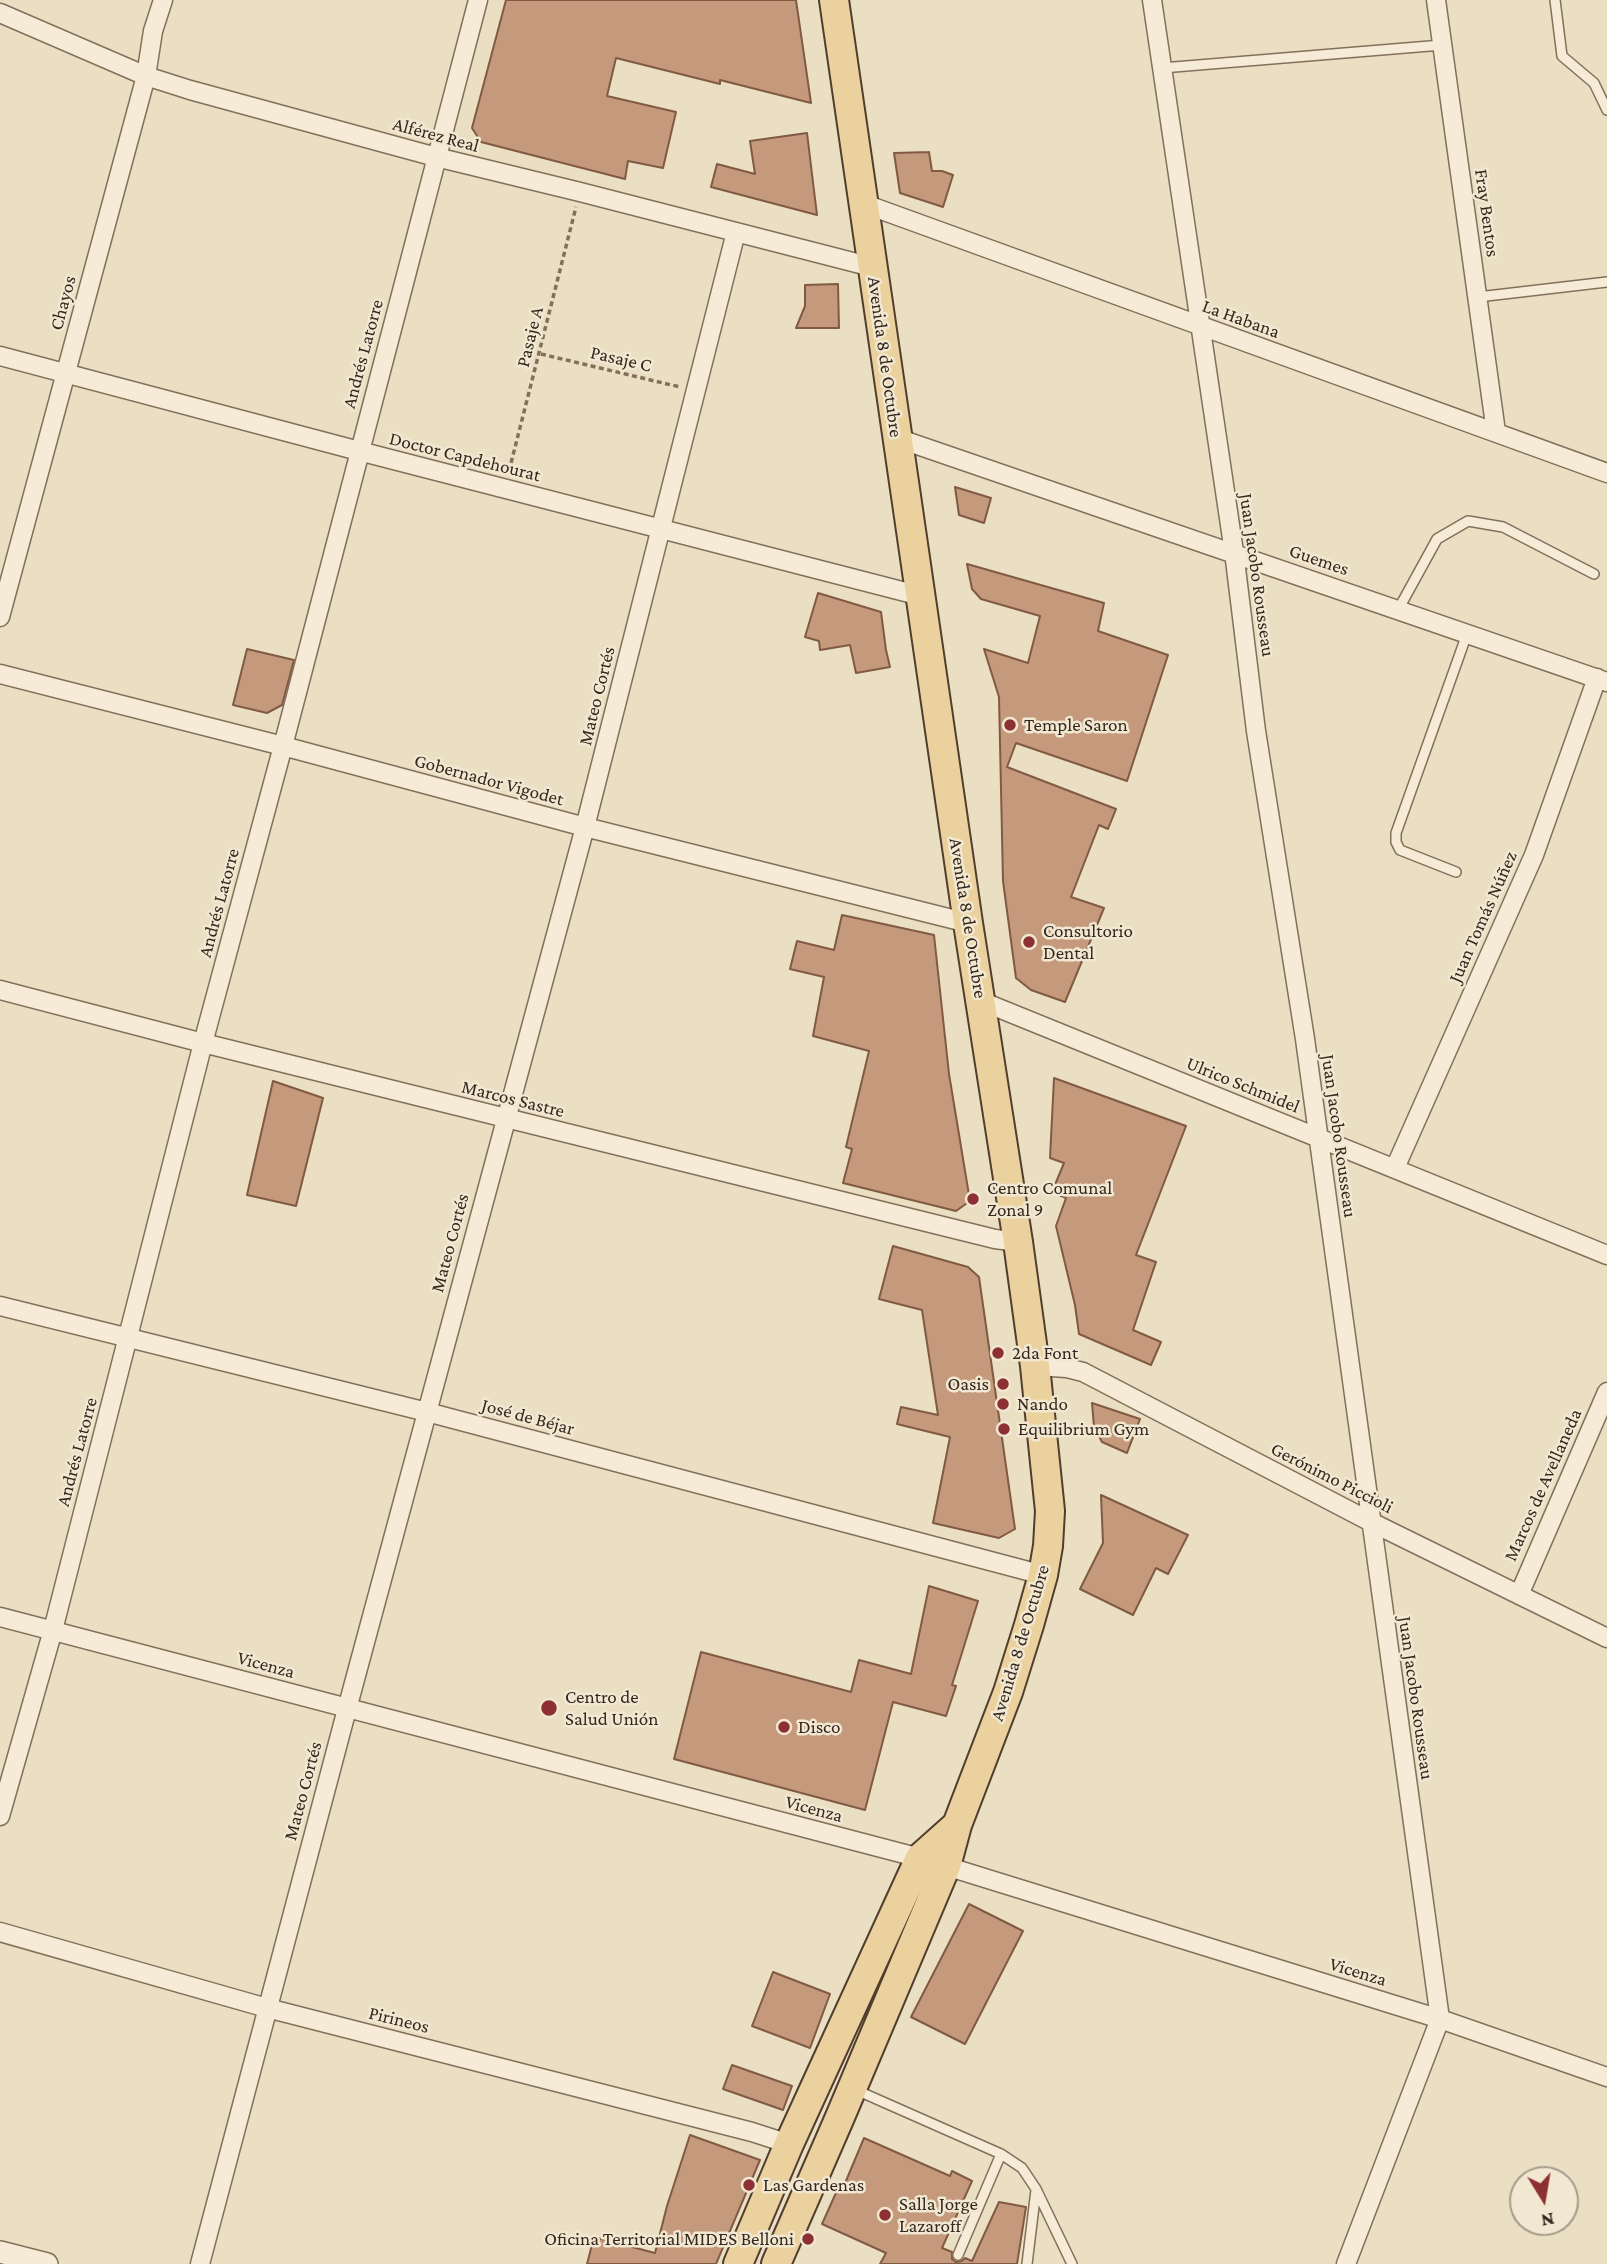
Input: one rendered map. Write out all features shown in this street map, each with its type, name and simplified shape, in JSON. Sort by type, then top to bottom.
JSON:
[{"type":"main road","name":"Avenida 8 de Octubre","points":[[738,2264],[789,2144],[933,1862],[957,1825],[1008,1692],[1043,1575],[1050,1511],[1035,1366],[1018,1242],[968,923],[834,0]]},
{"type":"main road","name":"Avenida 8 de Octubre","points":[[776,2264],[852,2088],[933,1862]]},
{"type":"street","name":"Chayos","points":[[0,617],[146,76],[153,31],[163,0]]},
{"type":"street","name":"Andrés Latorre","points":[[0,1816],[52,1630],[203,1043],[478,0]]},
{"type":"street","name":"Juan Jacobo Rousseau","points":[[1152,0],[1234,552],[1256,732],[1305,1039],[1440,2019],[1346,2264]]},
{"type":"street","name":"Fray Bentos","points":[[1436,0],[1496,432]]},
{"type":"street","name":"Alférez Real","points":[[0,13],[146,76],[436,157],[872,267]]},
{"type":"street","name":"La Habana","points":[[862,204],[1607,473]]},
{"type":"street","name":"Mateo Cortés","points":[[200,2264],[585,827],[736,232]]},
{"type":"street","name":"Doctor Capdehourat","points":[[0,356],[921,596]]},
{"type":"street","name":"Guemes","points":[[897,438],[1602,680]]},
{"type":"street","name":"Gobernador Vigodet","points":[[0,674],[585,827],[968,923]]},
{"type":"street","name":"Juan Tomás Núñez","points":[[1395,1168],[1534,855],[1602,680]]},
{"type":"street","name":"Marcos Sastre","points":[[0,990],[203,1043],[995,1239],[1018,1242]]},
{"type":"street","name":"Ulrico Schmidel","points":[[981,1001],[1607,1255]]},
{"type":"street","name":"José de Béjar","points":[[0,1306],[427,1412],[1043,1575]]},
{"type":"street","name":"Gerónimo Piccioli","points":[[1035,1366],[1083,1372],[1371,1522],[1607,1638]]},
{"type":"street","name":"Marcos de Avellaneda","points":[[1519,1595],[1607,1392]]},
{"type":"street","name":"Vicenza","points":[[0,1617],[933,1862],[1440,2019],[1607,2077]]},
{"type":"street","name":"Pirineos","points":[[0,1932],[267,2008],[752,2132],[789,2144]]},
{"type":"street","points":[[0,2252],[47,2264]]},
{"type":"lane","points":[[1555,0],[1562,56],[1594,83],[1607,110]]},
{"type":"lane","points":[[1162,68],[1442,46]]},
{"type":"lane","points":[[1478,297],[1607,282]]},
{"type":"lane","points":[[1398,610],[1437,539],[1468,521],[1503,527],[1594,575]]},
{"type":"lane","points":[[1456,872],[1400,849],[1396,842],[1396,833],[1467,634]]},
{"type":"lane","points":[[852,2088],[1001,2154],[1022,2168],[1036,2189],[1072,2264]]},
{"type":"lane","points":[[958,2255],[1001,2154]]},
{"type":"lane","points":[[1027,2264],[1036,2189]]},
{"type":"path","name":"Pasaje A","points":[[504,489],[580,192]]},
{"type":"path","name":"Pasaje C","points":[[540,354],[695,391]]},
{"type":"building","points":[[506,0],[796,0],[811,103],[616,58],[607,96],[676,112],[663,168],[628,161],[625,179],[481,142],[472,128]]},
{"type":"building","points":[[807,133],[817,215],[711,187],[717,164],[755,174],[750,141]]},
{"type":"building","points":[[929,152],[932,171],[953,175],[943,207],[900,193],[894,153]]},
{"type":"building","points":[[838,284],[839,328],[796,328],[805,306],[805,285]]},
{"type":"building","points":[[955,487],[991,498],[984,523],[959,515]]},
{"type":"building","points":[[967,564],[1104,603],[1098,631],[1168,655],[1127,781],[1016,743],[1007,767],[1116,809],[1108,829],[1099,825],[1071,897],[1104,908],[1065,1002],[1031,990],[1016,978],[1003,881],[999,697],[984,649],[1028,663],[1040,616],[981,599],[972,589]]},
{"type":"building","points":[[818,593],[881,612],[890,667],[856,673],[850,645],[820,650],[819,641],[805,637]]},
{"type":"building","points":[[247,649],[294,660],[282,705],[267,713],[233,705]]},
{"type":"building","points":[[842,915],[934,935],[949,1074],[970,1201],[956,1211],[843,1183],[852,1149],[846,1147],[869,1051],[813,1036],[824,977],[790,969],[797,941],[834,950]]},
{"type":"building","points":[[1054,1078],[1186,1126],[1136,1255],[1156,1262],[1133,1330],[1161,1342],[1151,1365],[1079,1334],[1075,1305],[1056,1226],[1066,1198],[1052,1192],[1064,1163],[1050,1158]]},
{"type":"building","points":[[273,1081],[323,1098],[296,1206],[247,1195]]},
{"type":"building","points":[[893,1246],[968,1267],[979,1277],[1015,1529],[999,1538],[933,1523],[950,1437],[897,1424],[901,1407],[938,1415],[922,1310],[879,1299]]},
{"type":"building","points":[[1092,1403],[1140,1419],[1127,1453],[1102,1442],[1094,1427]]},
{"type":"building","points":[[1101,1495],[1188,1535],[1168,1574],[1156,1568],[1133,1615],[1080,1589],[1103,1543]]},
{"type":"building","name":"Disco","points":[[929,1586],[978,1601],[952,1685],[956,1686],[946,1716],[893,1702],[865,1810],[674,1759],[701,1652],[851,1692],[859,1660],[911,1674]]},
{"type":"building","points":[[969,1904],[1023,1931],[965,2044],[911,2017]]},
{"type":"building","points":[[773,1972],[830,1994],[810,2048],[752,2026]]},
{"type":"building","points":[[732,2065],[792,2086],[783,2110],[723,2089]]},
{"type":"building","points":[[690,2135],[760,2160],[716,2264],[587,2264],[594,2237],[655,2253]]},
{"type":"building","points":[[864,2138],[950,2176],[952,2171],[972,2181],[942,2248],[952,2252],[952,2259],[956,2262],[965,2258],[972,2261],[999,2202],[1026,2207],[1017,2264],[880,2264],[886,2253],[822,2224],[839,2186],[843,2188]]},
{"type":"place","name":"Temple Saron","points":[[1010,725]]},
{"type":"place","name":"Consultorio Dental","points":[[1029,942]]},
{"type":"place","name":"Centro Comunal Zonal 9","points":[[973,1199]]},
{"type":"place","name":"2da Font","points":[[998,1353]]},
{"type":"place","name":"Oasis","points":[[1003,1384]]},
{"type":"place","name":"Nando","points":[[1003,1404]]},
{"type":"place","name":"Equilibrium Gym","points":[[1004,1429]]},
{"type":"place","name":"Centro de Salud Unión","points":[[549,1708]]},
{"type":"place","name":"Disco","points":[[784,1727]]},
{"type":"place","name":"Las Gardenas","points":[[749,2185]]},
{"type":"place","name":"Salla Jorge Lazaroff","points":[[885,2215]]},
{"type":"place","name":"Oficina Territorial MIDES Belloni","points":[[808,2239]]}]
